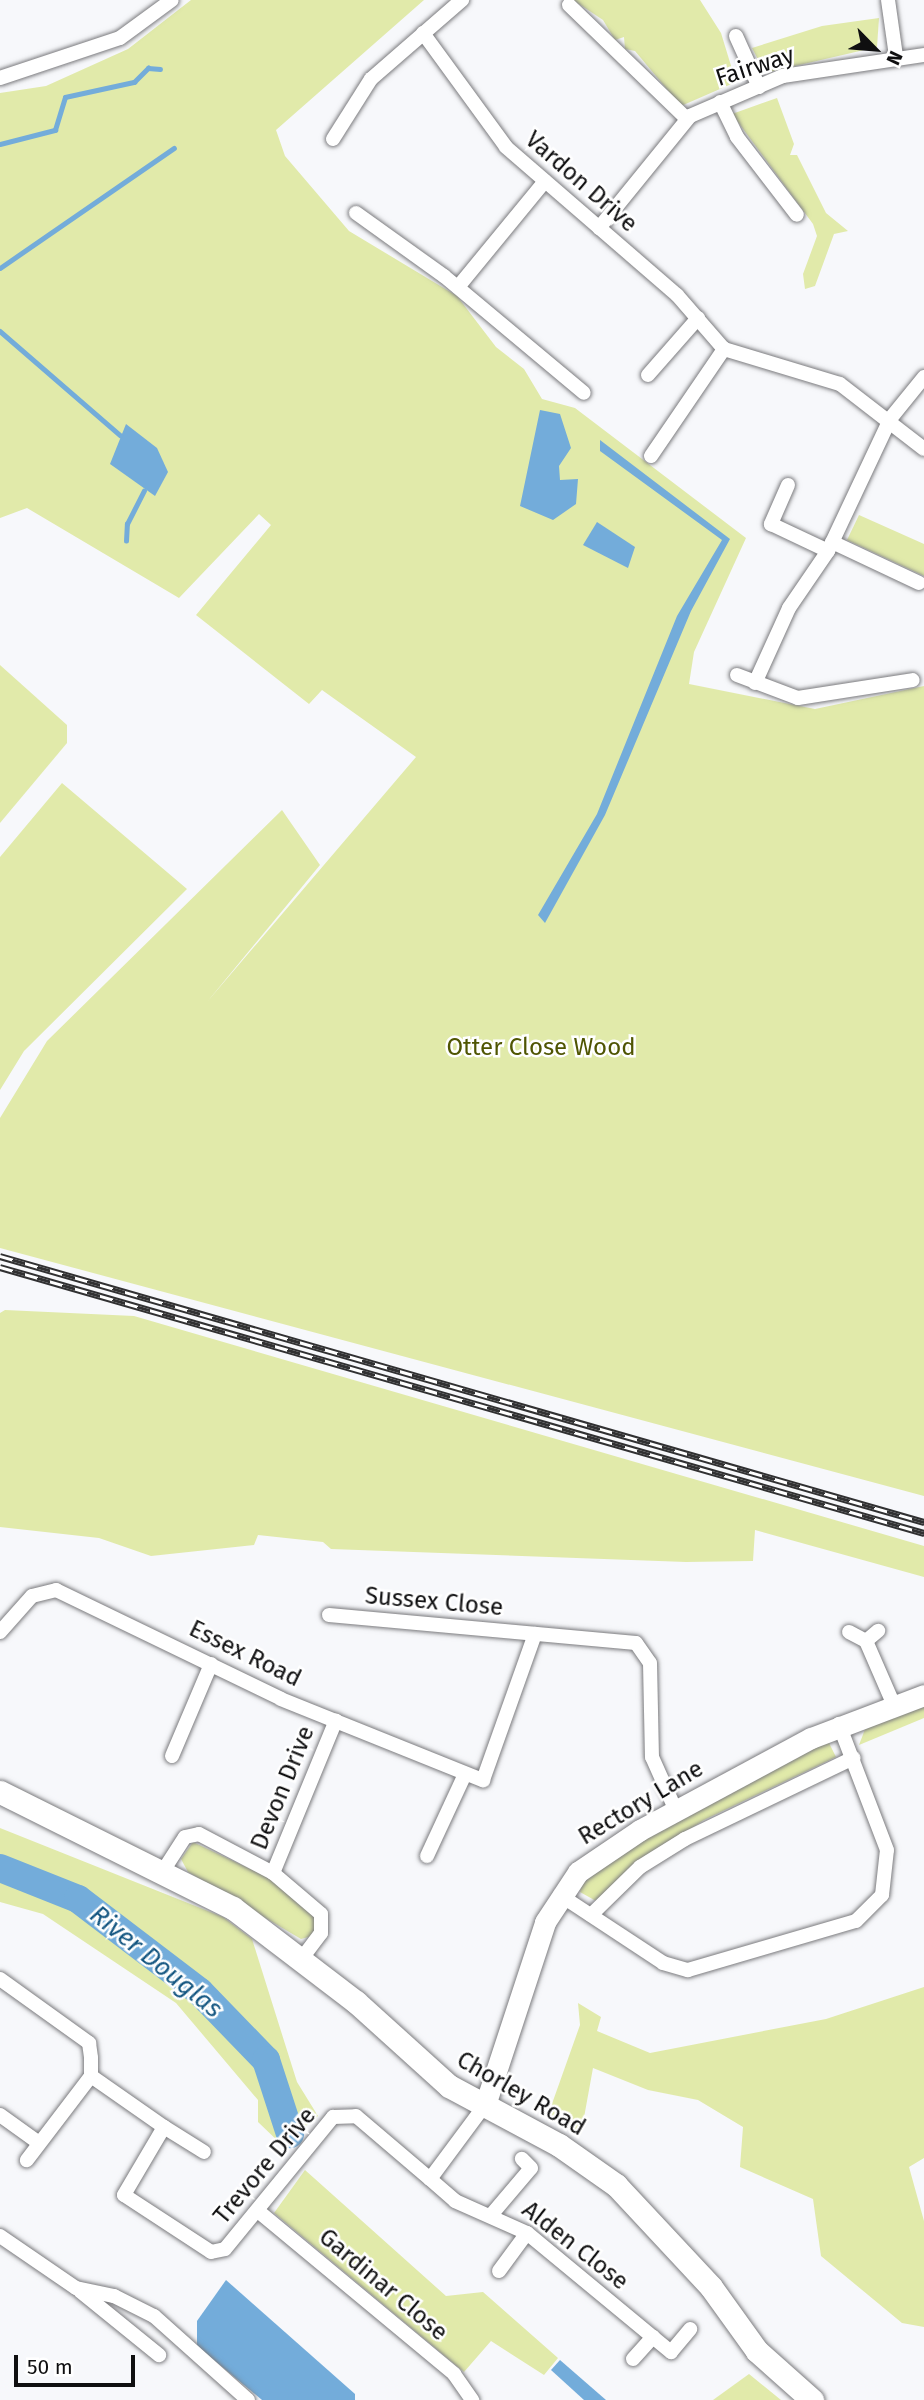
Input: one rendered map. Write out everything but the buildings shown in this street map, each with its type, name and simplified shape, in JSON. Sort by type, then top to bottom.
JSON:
[{"type":"main road","name":"Rectory Lane","points":[[485,2105],[560,1895],[587,1864],[676,1811],[839,1724],[893,1703],[924,1695]]},
{"type":"main road","name":"Chorley Road","points":[[0,1792],[233,1908],[302,1958],[449,2086],[537,2132],[617,2185],[662,2229],[757,2351],[812,2400]]},
{"type":"main road","name":"Chorley Road","points":[[0,1807],[54,1821]]},
{"type":"street","points":[[0,78],[120,38],[172,0]]},
{"type":"street","points":[[333,139],[357,96],[462,0]]},
{"type":"street","points":[[888,0],[896,56]]},
{"type":"street","points":[[569,5],[687,119]]},
{"type":"street","name":"Vardon Drive","points":[[423,33],[506,147],[698,318],[724,349]]},
{"type":"street","points":[[736,36],[759,87]]},
{"type":"street","name":"Fairway","points":[[598,228],[687,119],[720,102],[759,87],[896,56],[924,55]]},
{"type":"street","points":[[720,102],[737,137],[797,215]]},
{"type":"street","points":[[458,287],[545,181]]},
{"type":"street","points":[[356,214],[458,287],[584,393]]},
{"type":"street","points":[[648,374],[698,318]]},
{"type":"street","points":[[651,456],[724,349],[840,384],[890,419],[924,449]]},
{"type":"street","points":[[755,683],[789,608],[830,546],[890,419],[924,377]]},
{"type":"street","points":[[788,485],[771,524],[919,583]]},
{"type":"street","points":[[737,675],[798,698],[913,680]]},
{"type":"street","name":"Essex Road","points":[[0,1632],[32,1596],[56,1590],[336,1720],[483,1780],[535,1634]]},
{"type":"street","name":"Sussex Close","points":[[329,1615],[629,1641],[643,1648],[650,1662],[652,1757],[676,1811]]},
{"type":"street","points":[[849,1633],[872,1636],[893,1703]]},
{"type":"street","points":[[172,1756],[211,1664]]},
{"type":"street","name":"Devon Drive","points":[[273,1873],[336,1720]]},
{"type":"street","points":[[560,1895],[663,1963],[688,1970],[856,1921],[882,1895],[889,1872],[887,1850],[839,1724]]},
{"type":"street","points":[[591,1915],[640,1867],[685,1839],[853,1758]]},
{"type":"street","points":[[427,1856],[465,1774]]},
{"type":"street","name":"Devon Drive","points":[[163,1871],[192,1834],[273,1873],[321,1914],[321,1933],[302,1958]]},
{"type":"street","points":[[0,1979],[89,2043],[91,2076],[27,2160]]},
{"type":"street","points":[[91,2076],[204,2152]]},
{"type":"street","points":[[430,2179],[485,2105]]},
{"type":"street","name":"Trevore Drive","points":[[164,2127],[127,2181],[124,2196],[133,2205],[211,2252],[225,2249],[333,2117],[346,2113],[430,2179]]},
{"type":"street","points":[[0,2115],[39,2143]]},
{"type":"street","points":[[492,2214],[531,2168],[522,2159]]},
{"type":"street","name":"Alden Close","points":[[430,2179],[455,2201],[492,2214],[527,2233],[653,2336]]},
{"type":"street","name":"Gardinar Close","points":[[258,2211],[454,2374],[472,2400]]},
{"type":"street","points":[[499,2272],[527,2233]]},
{"type":"street","points":[[0,2236],[76,2288],[159,2355]]},
{"type":"street","points":[[76,2288],[114,2296],[168,2328],[248,2400]]},
{"type":"street","points":[[633,2359],[653,2336],[671,2352],[690,2329]]},
{"type":"green space","name":"Otter Close Wood","points":[[191,0],[424,0],[276,130],[285,156],[349,231],[457,296],[496,347],[524,369],[542,399],[575,408],[746,538],[694,652],[689,684],[815,709],[924,686],[924,1496],[0,1248],[0,1118],[47,1041],[282,810],[320,865],[207,1002],[416,757],[322,690],[309,704],[196,615],[271,525],[259,514],[179,598],[27,508],[0,518],[0,93],[46,86],[128,49]]},
{"type":"green space","points":[[573,0],[700,0],[721,33],[736,82],[681,106],[635,51],[625,49],[624,37],[615,40],[603,20]]},
{"type":"green space","points":[[879,18],[877,47],[765,73],[752,48],[822,26]]},
{"type":"green space","points":[[777,98],[794,144],[790,155],[797,155],[826,213],[848,231],[834,234],[815,286],[805,289],[803,274],[817,236],[813,224],[732,114]]},
{"type":"green space","points":[[859,515],[924,544],[924,576],[847,540]]},
{"type":"green space","points":[[0,665],[67,725],[67,743],[0,823]]},
{"type":"green space","points":[[62,783],[187,889],[24,1051],[0,1090],[0,857]]},
{"type":"green space","points":[[5,1310],[134,1316],[924,1546],[924,1577],[755,1530],[753,1561],[686,1562],[331,1549],[323,1542],[258,1535],[254,1545],[151,1556],[99,1538],[0,1527],[0,1313]]},
{"type":"green space","points":[[924,1707],[924,1718],[859,1745],[867,1724]]},
{"type":"green space","points":[[828,1741],[836,1757],[704,1820],[643,1859],[596,1901],[580,1892],[582,1884],[628,1849]]},
{"type":"green space","points":[[0,1828],[223,1917],[252,1939],[297,2082],[318,2116],[282,2145],[258,2122],[258,2100],[176,2003],[43,1914],[0,1902]]},
{"type":"green space","points":[[193,1842],[267,1877],[311,1911],[318,1925],[312,1936],[301,1939],[188,1872],[181,1859]]},
{"type":"green space","points":[[924,1987],[924,2158],[909,2167],[924,2221],[924,2327],[902,2323],[821,2256],[813,2199],[740,2167],[743,2127],[698,2100],[648,2090],[593,2068],[581,2134],[548,2115],[580,2025],[578,2003],[601,2017],[597,2031],[650,2053],[826,2019]]},
{"type":"green space","points":[[305,2170],[446,2296],[483,2292],[558,2358],[544,2375],[491,2341],[464,2372],[274,2213]]},
{"type":"green space","points":[[749,2374],[781,2400],[713,2400]]},
{"type":"water","points":[[540,410],[560,414],[571,448],[559,466],[560,480],[578,479],[576,504],[553,520],[520,506]]},
{"type":"water","points":[[126,424],[157,448],[168,472],[155,496],[110,464]]},
{"type":"water","points":[[600,440],[730,539],[691,611],[605,815],[545,923],[538,915],[597,814],[677,616],[722,540],[600,451]]},
{"type":"water","points":[[597,522],[635,547],[628,568],[583,545]]},
{"type":"water","points":[[226,2280],[355,2394],[355,2400],[262,2400],[197,2346],[197,2321]]},
{"type":"water","points":[[560,2360],[606,2400],[584,2400],[551,2370]]},
{"type":"waterway","points":[[0,144],[55,130],[65,97],[134,82],[148,68],[160,69]]},
{"type":"waterway","points":[[0,268],[174,148]]},
{"type":"waterway","points":[[0,331],[120,435]]},
{"type":"waterway","points":[[126,541],[127,524],[144,491]]},
{"type":"waterway","name":"River Douglas","points":[[0,1868],[78,1899],[200,1992],[266,2060],[290,2134]]},
{"type":"railway","points":[[0,1256],[924,1522]]},
{"type":"railway","points":[[0,1267],[924,1533]]}]
